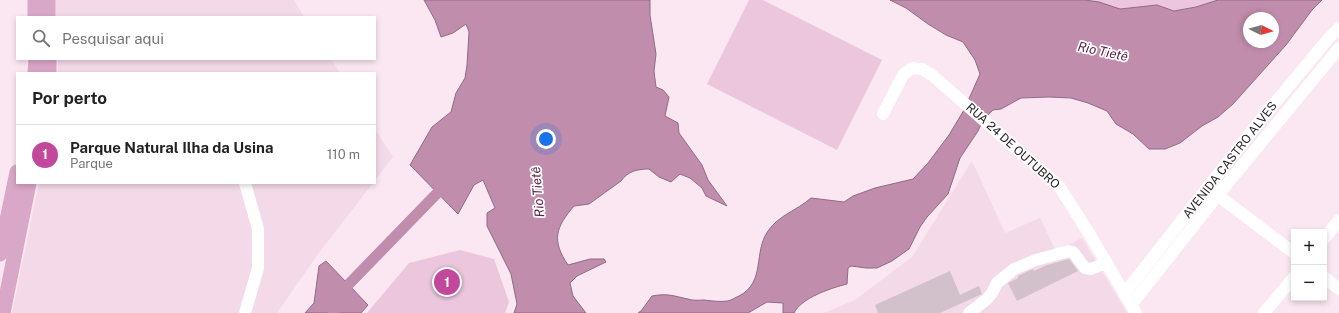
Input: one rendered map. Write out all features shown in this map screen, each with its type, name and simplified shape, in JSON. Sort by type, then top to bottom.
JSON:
[{"type":"main road","points":[[35,0],[35,16]]},
{"type":"main road","points":[[48,0],[48,16]]},
{"type":"main road","points":[[35,72],[36,60]]},
{"type":"main road","points":[[49,60],[49,72]]},
{"type":"main road","points":[[0,254],[16,177]]},
{"type":"main road","points":[[3,313],[29,184]]},
{"type":"street","name":"AVENIDA CASTRO ALVES","points":[[1124,294],[1259,122],[1328,39],[1339,28]]},
{"type":"street","name":"AVENIDA CASTRO ALVES","points":[[1133,309],[1218,195],[1335,58],[1339,48]]},
{"type":"street","name":"RUA 24 DE OUTUBRO","points":[[883,114],[903,75],[912,68],[922,69],[932,75],[959,97],[1059,186],[1090,234],[1133,309]]},
{"type":"street","points":[[245,184],[258,229],[258,268],[245,313]]},
{"type":"street","points":[[1208,188],[1291,251]]},
{"type":"street","points":[[1327,235],[1339,220]]},
{"type":"street","points":[[969,313],[987,299],[997,283],[1005,276],[1014,269],[1036,260],[1073,252],[1085,268],[1091,269],[1106,263]]},
{"type":"street","points":[[1327,279],[1339,289]]},
{"type":"street","points":[[1264,313],[1291,281]]},
{"type":"shaded area","points":[[55,0],[294,0],[303,16],[56,16]]},
{"type":"shaded area","points":[[749,0],[763,0],[882,60],[837,150],[707,84]]},
{"type":"shaded area","points":[[1085,0],[1218,0],[1196,7],[1174,11],[1157,5],[1120,9],[1099,2]]},
{"type":"shaded area","points":[[58,60],[332,60],[339,72],[58,72]]},
{"type":"shaded area","points":[[376,131],[393,157],[376,179]]},
{"type":"shaded area","points":[[972,161],[1005,233],[1040,218],[1056,251],[1082,238],[1127,313],[824,313],[855,300],[912,257]]},
{"type":"shaded area","points":[[39,184],[372,184],[318,254],[277,313],[12,313]]},
{"type":"shaded area","points":[[460,250],[494,259],[509,302],[505,313],[367,313],[409,263]]},
{"type":"water","name":"Rio Tietê","points":[[424,0],[650,0],[650,15],[656,54],[654,71],[656,87],[663,90],[669,97],[665,116],[678,123],[679,133],[702,165],[708,180],[727,206],[706,196],[702,188],[690,178],[680,174],[671,182],[659,177],[649,169],[641,169],[630,173],[589,204],[574,206],[560,227],[558,234],[559,248],[568,265],[590,259],[604,259],[606,262],[577,276],[570,283],[573,296],[586,313],[514,313],[517,304],[511,274],[487,226],[487,213],[495,208],[483,180],[474,185],[458,214],[410,165],[432,127],[451,112],[456,93],[465,78],[467,65],[469,32],[466,24],[453,33],[441,37],[435,20]]},
{"type":"water","name":"Rio Tietê","points":[[890,0],[1085,0],[1099,2],[1120,9],[1157,5],[1174,11],[1196,7],[1218,0],[1322,0],[1312,10],[1286,45],[1233,104],[1218,117],[1202,126],[1180,143],[1165,149],[1149,149],[1133,134],[1116,124],[1107,111],[1088,103],[1071,98],[1021,98],[1001,109],[993,110],[983,120],[978,131],[960,158],[948,194],[927,217],[909,249],[892,261],[877,268],[851,266],[848,268],[847,284],[817,294],[803,303],[794,313],[783,313],[783,303],[767,302],[748,313],[638,313],[652,296],[657,295],[674,296],[692,300],[729,301],[747,290],[753,283],[764,239],[772,226],[782,217],[811,198],[844,202],[853,196],[875,188],[913,179],[928,163],[949,135],[964,110],[980,74],[975,60],[963,42],[946,35],[906,8]]},
{"type":"water","points":[[326,261],[368,305],[361,313],[305,313],[314,303],[319,266]]},
{"type":"building","points":[[1069,259],[1078,271],[1017,301],[1008,283],[1018,278],[1018,276],[1033,269],[1034,271],[1047,265]]},
{"type":"building","points":[[950,271],[960,295],[979,286],[982,294],[940,313],[878,313],[875,305]]},
{"type":"waterway","points":[[333,313],[348,285],[448,182]]},
{"type":"place","name":"Parque Natural Ilha da Usina","points":[[447,282]]}]
